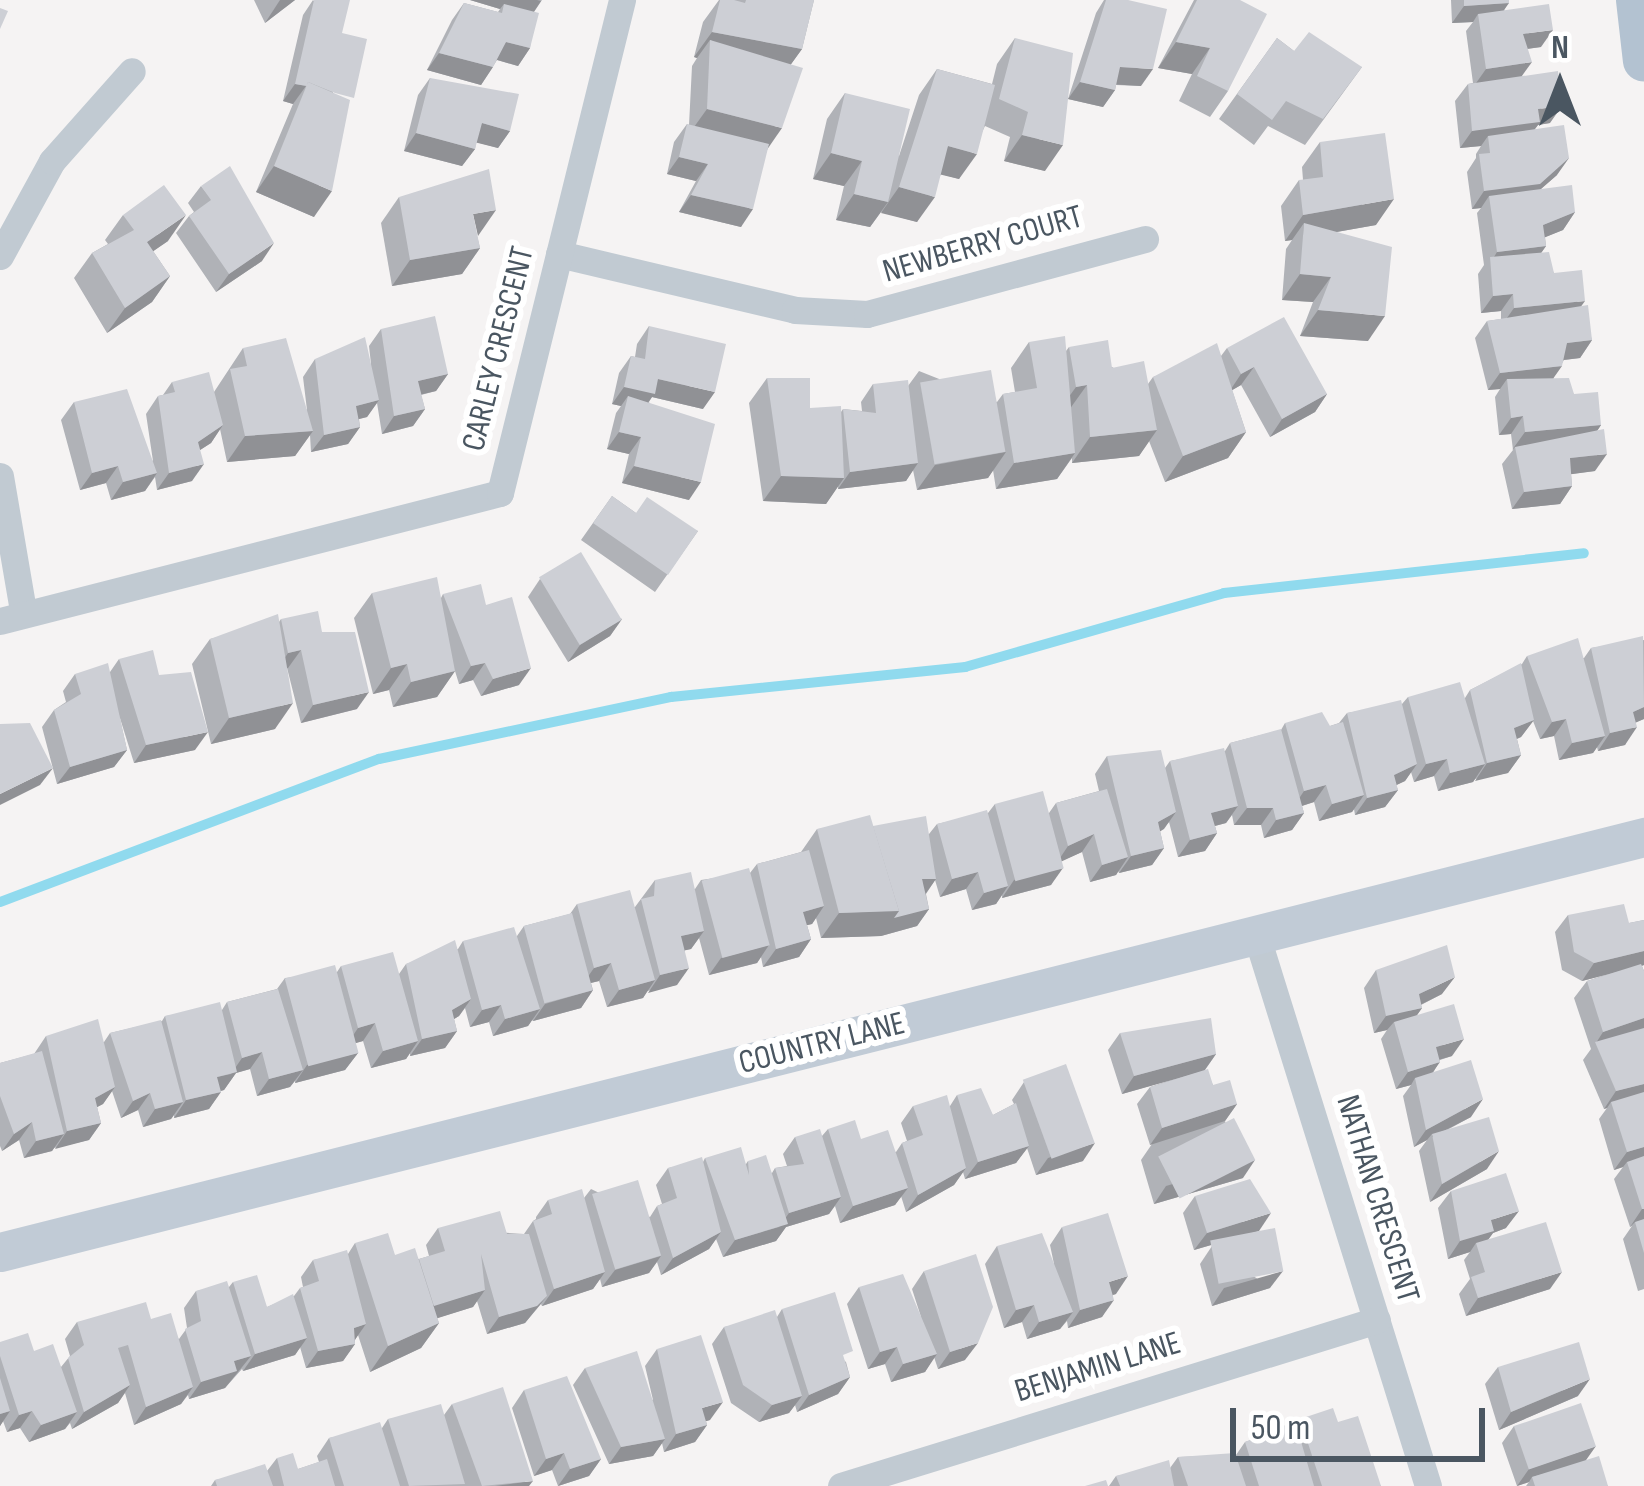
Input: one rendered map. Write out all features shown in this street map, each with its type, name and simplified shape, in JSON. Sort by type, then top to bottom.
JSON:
[{"type":"main road","points":[[1637,0],[1644,61]]},
{"type":"street","name":"CARLEY CRESCENT","points":[[12,615],[500,493],[622,0]]},
{"type":"street","points":[[0,256],[52,161],[132,71]]},
{"type":"street","name":"NEWBERRY COURT","points":[[559,254],[796,310],[868,314],[1145,239]]},
{"type":"street","points":[[0,476],[12,615]]},
{"type":"street","name":"COUNTRY LANE","points":[[0,1252],[1644,837]]},
{"type":"street","name":"NATHAN CRESCENT","points":[[1256,934],[1428,1486]]},
{"type":"street","name":"BENJAMIN LANE","points":[[841,1486],[1377,1320]]},
{"type":"building","points":[[314,0],[350,0],[342,33],[367,39],[354,98],[308,82],[307,86],[295,84]]},
{"type":"building","points":[[720,0],[814,0],[802,49],[712,32]]},
{"type":"building","points":[[1106,0],[1167,9],[1153,69],[1120,67],[1115,90],[1080,82]]},
{"type":"building","points":[[1197,0],[1240,0],[1267,14],[1228,91],[1197,76],[1210,48],[1176,42]]},
{"type":"building","points":[[1464,0],[1509,0],[1509,3],[1464,6]]},
{"type":"building","points":[[464,3],[502,13],[504,4],[539,13],[530,48],[506,42],[493,67],[439,53]]},
{"type":"building","points":[[1549,4],[1553,30],[1523,34],[1532,62],[1486,69],[1478,14]]},
{"type":"building","points":[[1309,32],[1362,67],[1323,119],[1286,101],[1272,120],[1237,94],[1277,38],[1294,51]]},
{"type":"building","points":[[1015,38],[1073,53],[1063,145],[1022,135],[1028,112],[999,99]]},
{"type":"building","points":[[710,40],[803,68],[782,128],[707,109]]},
{"type":"building","points":[[937,69],[995,85],[977,154],[948,146],[935,197],[899,187]]},
{"type":"building","points":[[1558,71],[1562,106],[1538,109],[1540,122],[1472,131],[1468,84]]},
{"type":"building","points":[[430,78],[519,94],[510,131],[482,123],[475,149],[416,133]]},
{"type":"building","points":[[308,82],[350,100],[332,191],[274,166]]},
{"type":"building","points":[[845,93],[910,109],[888,202],[854,194],[862,161],[831,153]]},
{"type":"building","points":[[687,124],[769,144],[753,209],[691,195],[708,164],[679,157]]},
{"type":"building","points":[[1564,125],[1569,158],[1540,184],[1484,191],[1479,154],[1490,153],[1488,136]]},
{"type":"building","points":[[1385,133],[1394,199],[1303,215],[1299,180],[1323,177],[1320,142]]},
{"type":"building","points":[[230,166],[274,243],[229,274],[189,216],[211,200],[201,186]]},
{"type":"building","points":[[489,169],[496,210],[473,214],[480,248],[410,260],[399,197]]},
{"type":"building","points":[[164,185],[186,215],[147,242],[170,276],[125,308],[92,253],[134,230],[123,215]]},
{"type":"building","points":[[1572,185],[1575,212],[1543,225],[1546,246],[1497,252],[1489,196]]},
{"type":"building","points":[[1304,223],[1392,247],[1385,316],[1318,310],[1331,277],[1300,274]]},
{"type":"building","points":[[1549,252],[1554,273],[1582,270],[1585,301],[1514,308],[1513,294],[1493,296],[1490,257]]},
{"type":"building","points":[[1588,305],[1592,340],[1567,343],[1562,366],[1500,373],[1487,321]]},
{"type":"building","points":[[435,316],[448,374],[418,381],[425,409],[394,416],[381,329]]},
{"type":"building","points":[[1284,317],[1327,394],[1282,419],[1254,367],[1241,374],[1227,348]]},
{"type":"building","points":[[649,326],[726,344],[715,392],[658,379],[655,394],[624,387],[631,356],[645,359]]},
{"type":"building","points":[[1065,336],[1075,453],[1014,463],[1003,394],[1037,388],[1029,342]]},
{"type":"building","points":[[365,337],[379,400],[356,406],[360,427],[324,435],[315,359]]},
{"type":"building","points":[[286,338],[313,431],[245,436],[230,369],[247,366],[243,348]]},
{"type":"building","points":[[1108,340],[1112,368],[1144,361],[1157,430],[1090,437],[1087,385],[1076,387],[1069,347]]},
{"type":"building","points":[[1217,343],[1246,432],[1183,456],[1153,377]]},
{"type":"building","points":[[991,370],[1005,452],[935,464],[920,383]]},
{"type":"building","points":[[209,372],[223,425],[198,442],[204,464],[169,473],[158,396],[175,392],[172,382]]},
{"type":"building","points":[[767,378],[810,378],[810,408],[841,406],[844,478],[781,476]]},
{"type":"building","points":[[1569,378],[1574,394],[1598,392],[1601,425],[1525,432],[1523,416],[1511,418],[1507,379]]},
{"type":"building","points":[[908,380],[918,463],[850,472],[843,409],[876,413],[873,384]]},
{"type":"building","points":[[127,389],[157,473],[123,482],[118,466],[92,473],[74,402]]},
{"type":"building","points":[[628,396],[715,424],[701,482],[634,466],[641,437],[619,432]]},
{"type":"building","points":[[1604,429],[1607,454],[1570,458],[1572,486],[1524,492],[1515,447]]},
{"type":"building","points":[[612,496],[636,513],[647,497],[698,531],[668,575],[593,523]]},
{"type":"building","points":[[581,552],[622,620],[580,645],[539,577]]},
{"type":"building","points":[[437,577],[455,671],[411,682],[407,664],[391,668],[372,593]]},
{"type":"building","points":[[481,584],[486,605],[512,597],[531,668],[493,679],[485,663],[471,666],[443,594]]},
{"type":"building","points":[[318,611],[322,632],[355,632],[369,692],[313,705],[301,650],[288,653],[281,619]]},
{"type":"building","points":[[278,614],[293,703],[229,718],[210,639]]},
{"type":"building","points":[[1643,636],[1644,707],[1633,712],[1637,727],[1610,733],[1591,648]]},
{"type":"building","points":[[1578,638],[1605,736],[1572,743],[1566,719],[1552,722],[1527,656]]},
{"type":"building","points":[[153,650],[159,675],[191,672],[208,732],[146,745],[119,659]]},
{"type":"building","points":[[108,663],[127,750],[70,767],[54,710],[81,694],[75,674]]},
{"type":"building","points":[[1521,663],[1534,720],[1514,728],[1521,755],[1487,763],[1470,690]]},
{"type":"building","points":[[1460,682],[1485,764],[1450,773],[1447,759],[1426,764],[1408,697]]},
{"type":"building","points":[[1401,700],[1417,764],[1394,775],[1398,790],[1367,798],[1347,713]]},
{"type":"building","points":[[1322,712],[1330,726],[1343,722],[1364,795],[1332,804],[1326,785],[1304,791],[1285,723]]},
{"type":"building","points":[[30,723],[53,768],[0,794],[0,724]]},
{"type":"building","points":[[1281,729],[1304,813],[1276,820],[1273,808],[1247,808],[1230,743]]},
{"type":"building","points":[[1224,748],[1238,806],[1211,813],[1217,833],[1190,840],[1170,761]]},
{"type":"building","points":[[1161,750],[1176,812],[1158,822],[1164,848],[1131,856],[1107,756]]},
{"type":"building","points":[[1107,789],[1128,857],[1102,865],[1094,834],[1068,846],[1056,803]]},
{"type":"building","points":[[1043,791],[1064,868],[1015,881],[995,804]]},
{"type":"building","points":[[987,810],[1008,886],[984,893],[978,872],[952,879],[937,824]]},
{"type":"building","points":[[870,815],[899,911],[839,913],[817,829]]},
{"type":"building","points":[[926,816],[936,879],[922,879],[929,909],[894,918],[899,911],[873,826]]},
{"type":"building","points":[[809,850],[824,906],[803,912],[811,939],[776,949],[757,864]]},
{"type":"building","points":[[749,868],[770,945],[722,958],[702,881]]},
{"type":"building","points":[[691,872],[704,931],[681,936],[689,968],[660,975],[641,899],[654,896],[655,880]]},
{"type":"building","points":[[630,890],[655,980],[619,990],[611,963],[594,968],[577,904]]},
{"type":"building","points":[[1624,904],[1629,923],[1644,920],[1644,951],[1594,963],[1574,952],[1568,915]]},
{"type":"building","points":[[572,913],[593,990],[544,1003],[524,926]]},
{"type":"building","points":[[514,927],[540,1009],[505,1019],[501,1005],[482,1010],[463,941]]},
{"type":"building","points":[[455,940],[471,999],[452,1010],[457,1031],[422,1039],[406,964]]},
{"type":"building","points":[[1447,945],[1455,977],[1419,994],[1422,1008],[1386,1016],[1376,970]]},
{"type":"building","points":[[393,952],[418,1041],[383,1051],[375,1023],[358,1028],[341,966]]},
{"type":"building","points":[[1641,964],[1644,1018],[1603,1032],[1587,981]]},
{"type":"building","points":[[335,965],[359,1053],[308,1066],[285,978]]},
{"type":"building","points":[[278,989],[303,1070],[269,1079],[262,1052],[242,1058],[227,1002]]},
{"type":"building","points":[[220,1002],[237,1072],[217,1077],[221,1092],[186,1100],[165,1016]]},
{"type":"building","points":[[1454,1004],[1464,1039],[1436,1047],[1440,1062],[1408,1072],[1394,1022]]},
{"type":"building","points":[[1211,1018],[1216,1054],[1134,1076],[1120,1033]]},
{"type":"building","points":[[98,1019],[115,1087],[95,1098],[101,1123],[67,1131],[46,1036]]},
{"type":"building","points":[[161,1020],[183,1102],[155,1109],[150,1093],[133,1101],[110,1033]]},
{"type":"building","points":[[1644,1028],[1644,1084],[1616,1091],[1595,1042]]},
{"type":"building","points":[[42,1051],[64,1134],[36,1141],[32,1122],[14,1134],[0,1096],[0,1063]]},
{"type":"building","points":[[1471,1060],[1483,1099],[1426,1130],[1415,1078]]},
{"type":"building","points":[[1066,1064],[1095,1143],[1052,1159],[1023,1080]]},
{"type":"building","points":[[1208,1069],[1213,1085],[1230,1080],[1237,1104],[1162,1128],[1150,1087]]},
{"type":"building","points":[[981,1088],[993,1115],[1016,1103],[1029,1146],[978,1162],[957,1095]]},
{"type":"building","points":[[1644,1092],[1644,1147],[1627,1152],[1611,1102]]},
{"type":"building","points":[[947,1095],[966,1168],[918,1195],[902,1143],[923,1135],[913,1106]]},
{"type":"building","points":[[1489,1117],[1499,1151],[1442,1184],[1432,1134]]},
{"type":"building","points":[[1234,1118],[1255,1160],[1180,1198],[1158,1157]]},
{"type":"building","points":[[855,1120],[861,1139],[888,1130],[908,1188],[853,1206],[828,1129]]},
{"type":"building","points":[[820,1129],[841,1197],[789,1213],[775,1168],[804,1164],[795,1137]]},
{"type":"building","points":[[741,1147],[749,1175],[748,1161],[766,1155],[788,1224],[735,1240],[705,1158]]},
{"type":"building","points":[[1644,1156],[1644,1209],[1642,1209],[1627,1162]]},
{"type":"building","points":[[702,1157],[721,1232],[673,1258],[657,1206],[677,1198],[668,1168]]},
{"type":"building","points":[[1506,1173],[1519,1211],[1491,1220],[1494,1231],[1460,1241],[1451,1191]]},
{"type":"building","points":[[1250,1179],[1271,1213],[1207,1233],[1195,1196]]},
{"type":"building","points":[[638,1180],[661,1256],[615,1270],[592,1194]]},
{"type":"building","points":[[582,1189],[605,1272],[554,1289],[533,1221],[552,1214],[548,1200]]},
{"type":"building","points":[[500,1211],[507,1234],[529,1234],[547,1296],[537,1306],[499,1317],[481,1254],[485,1290],[434,1306],[419,1259],[445,1251],[438,1228]]},
{"type":"building","points":[[1108,1213],[1128,1276],[1109,1282],[1114,1300],[1080,1310],[1062,1227]]},
{"type":"building","points":[[1644,1219],[1644,1253],[1635,1222]]},
{"type":"building","points":[[1546,1222],[1562,1272],[1478,1298],[1471,1277],[1485,1272],[1476,1243]]},
{"type":"building","points":[[1275,1228],[1283,1271],[1219,1284],[1210,1241]]},
{"type":"building","points":[[388,1233],[395,1255],[415,1248],[439,1323],[388,1346],[355,1243]]},
{"type":"building","points":[[1042,1233],[1073,1312],[1039,1322],[1034,1305],[1016,1310],[997,1246]]},
{"type":"building","points":[[347,1250],[366,1324],[354,1328],[355,1344],[318,1351],[300,1288],[319,1281],[313,1260]]},
{"type":"building","points":[[976,1254],[993,1307],[978,1343],[950,1352],[924,1271]]},
{"type":"building","points":[[903,1274],[937,1354],[903,1364],[897,1347],[880,1352],[859,1287]]},
{"type":"building","points":[[257,1275],[267,1307],[293,1294],[307,1338],[255,1354],[233,1282]]},
{"type":"building","points":[[227,1281],[251,1356],[234,1361],[237,1371],[201,1382],[185,1329],[201,1321],[196,1291]]},
{"type":"building","points":[[835,1292],[853,1351],[843,1355],[850,1377],[809,1395],[782,1309]]},
{"type":"building","points":[[146,1302],[151,1319],[171,1313],[193,1387],[146,1407],[128,1345],[118,1348],[130,1385],[84,1412],[68,1358],[84,1345],[77,1322]]},
{"type":"building","points":[[775,1310],[802,1396],[772,1405],[743,1385],[724,1327]]},
{"type":"building","points":[[28,1333],[34,1351],[53,1344],[77,1412],[41,1425],[32,1411],[19,1415],[0,1342]]},
{"type":"building","points":[[701,1335],[723,1402],[702,1408],[707,1425],[676,1434],[657,1349]]},
{"type":"building","points":[[1579,1342],[1590,1379],[1511,1412],[1498,1367]]},
{"type":"building","points":[[637,1351],[665,1439],[621,1447],[585,1368]]},
{"type":"building","points":[[567,1376],[601,1459],[570,1469],[564,1453],[546,1459],[524,1390]]},
{"type":"building","points":[[0,1378],[10,1411],[0,1414]]},
{"type":"building","points":[[503,1387],[533,1481],[482,1486],[452,1404]]},
{"type":"building","points":[[1581,1403],[1596,1446],[1529,1470],[1514,1426]]},
{"type":"building","points":[[441,1404],[465,1484],[409,1486],[388,1419]]},
{"type":"building","points":[[1333,1408],[1338,1422],[1358,1416],[1381,1486],[1322,1486],[1300,1419]]},
{"type":"building","points":[[1295,1421],[1314,1486],[1259,1486],[1245,1442]]},
{"type":"building","points":[[380,1422],[400,1486],[344,1486],[329,1438]]},
{"type":"building","points":[[293,1453],[298,1469],[327,1459],[335,1486],[284,1486],[277,1458]]},
{"type":"building","points":[[1235,1453],[1246,1486],[1188,1486],[1178,1457]]},
{"type":"building","points":[[1599,1456],[1608,1486],[1535,1486],[1532,1477]]},
{"type":"building","points":[[1169,1460],[1174,1486],[1120,1486],[1116,1476]]},
{"type":"building","points":[[265,1464],[273,1486],[217,1486],[215,1480]]},
{"type":"waterway","points":[[0,902],[379,759],[671,697],[965,667],[1224,593],[1584,553]]}]
